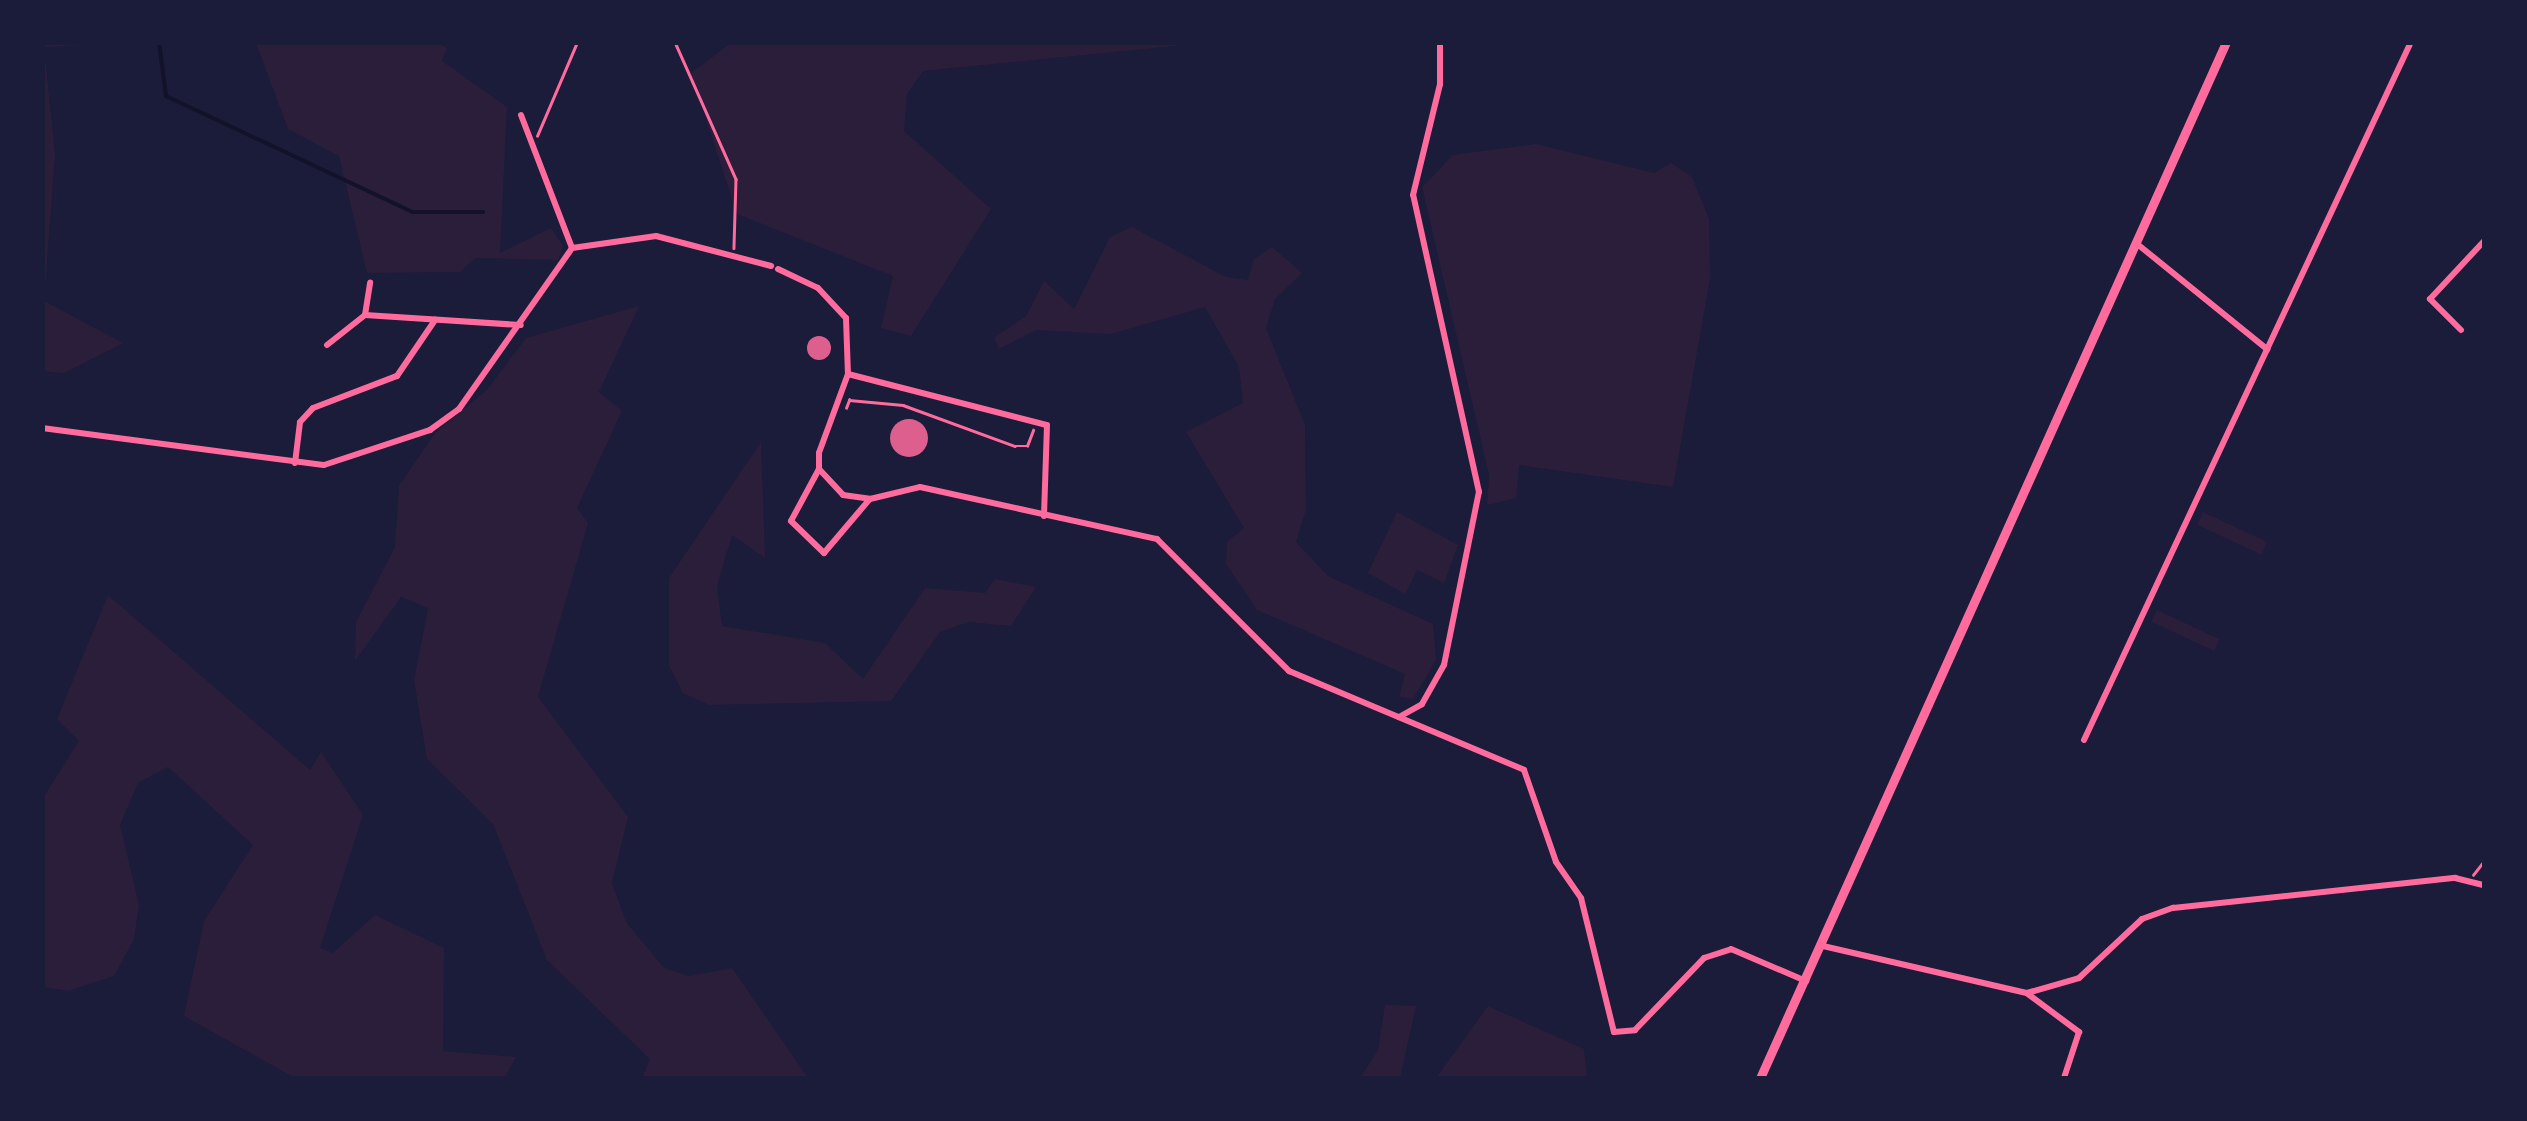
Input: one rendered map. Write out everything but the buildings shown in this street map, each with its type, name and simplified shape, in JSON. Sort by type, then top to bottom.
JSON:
[{"type":"main road","points":[[1760,1078],[1823,946],[2226,42]]},
{"type":"street","points":[[1399,717],[1422,704],[1444,665],[1479,492],[1413,195],[1440,84],[1440,42]]},
{"type":"street","points":[[2084,740],[2411,42]]},
{"type":"street","points":[[520,115],[535,142],[572,248]]},
{"type":"street","points":[[42,428],[324,464],[430,430],[484,381],[572,248],[656,236],[774,268],[841,308],[848,374],[819,469],[791,521],[824,553],[870,499]]},
{"type":"street","points":[[2461,330],[2430,299],[2484,241]]},
{"type":"street","points":[[2135,242],[2267,349]]},
{"type":"street","points":[[365,315],[370,282]]},
{"type":"street","points":[[327,345],[365,315],[522,325]]},
{"type":"street","points":[[295,463],[300,422],[313,408],[397,376],[435,320]]},
{"type":"street","points":[[848,374],[1037,419],[1052,439],[1044,516]]},
{"type":"street","points":[[819,469],[844,495],[870,499],[920,487],[1157,539],[1289,672],[1524,770],[1556,862],[1582,898],[1614,1032],[1635,1030],[1704,958],[1731,949],[1806,982]]},
{"type":"street","points":[[2027,994],[2080,978],[2142,919],[2172,908],[2471,877],[2484,885]]},
{"type":"street","points":[[1823,946],[2027,994],[2079,1032],[2064,1078]]},
{"type":"path","points":[[535,142],[578,42]]},
{"type":"path","points":[[675,42],[736,179],[741,228],[732,254]]},
{"type":"path","points":[[849,400],[904,405],[1015,446],[1027,446],[1037,419]]},
{"type":"path","points":[[2471,877],[2484,861]]},
{"type":"shaded area","points":[[43,42],[127,43],[44,47],[55,155],[44,301],[123,343],[64,373],[43,371]]},
{"type":"shaded area","points":[[437,42],[447,48],[442,61],[507,107],[500,253],[551,228],[563,246],[558,260],[475,258],[460,272],[367,273],[339,156],[288,129],[256,43]]},
{"type":"shaded area","points":[[731,43],[1204,43],[923,71],[907,94],[904,131],[991,209],[911,336],[881,328],[893,276],[737,214],[691,73]]},
{"type":"shaded area","points":[[1536,144],[1654,173],[1671,163],[1692,177],[1709,219],[1710,279],[1673,487],[1519,465],[1516,498],[1487,505],[1489,475],[1422,187],[1453,155]]},
{"type":"shaded area","points":[[1132,227],[1226,277],[1248,280],[1254,259],[1272,247],[1302,273],[1275,299],[1266,328],[1305,425],[1306,510],[1296,542],[1328,576],[1433,624],[1436,660],[1413,699],[1399,697],[1405,674],[1257,610],[1226,564],[1227,542],[1244,528],[1186,432],[1243,403],[1239,367],[1205,307],[1111,334],[1036,330],[999,349],[994,338],[1026,316],[1044,281],[1074,309],[1110,237]]},
{"type":"shaded area","points":[[639,306],[599,392],[622,411],[577,508],[588,523],[538,697],[628,817],[612,883],[626,922],[664,968],[689,976],[732,968],[808,1078],[642,1078],[650,1059],[547,960],[493,824],[427,759],[414,680],[428,608],[401,597],[355,661],[356,622],[395,547],[399,486],[435,433],[486,391],[526,338]]},
{"type":"shaded area","points":[[761,442],[765,558],[732,535],[717,586],[722,626],[825,643],[863,679],[925,588],[985,593],[995,579],[1036,587],[1011,626],[968,622],[940,632],[891,701],[709,705],[683,693],[669,666],[669,578]]},
{"type":"shaded area","points":[[1397,512],[1458,545],[1444,583],[1417,570],[1405,594],[1368,573]]},
{"type":"shaded area","points":[[2203,512],[2267,542],[2261,555],[2197,525]]},
{"type":"shaded area","points":[[108,595],[310,770],[321,752],[363,815],[320,948],[333,953],[375,915],[444,948],[443,1051],[516,1057],[505,1078],[295,1078],[184,1016],[204,921],[253,845],[168,767],[138,783],[120,825],[139,905],[134,939],[114,976],[68,991],[43,987],[43,798],[79,741],[57,719]]},
{"type":"shaded area","points":[[2157,610],[2220,639],[2214,651],[2152,622]]},
{"type":"shaded area","points":[[1385,1005],[1416,1006],[1400,1078],[1360,1078],[1378,1050]]},
{"type":"shaded area","points":[[1488,1006],[1584,1049],[1587,1078],[1436,1078]]},
{"type":"waterway","points":[[159,42],[166,96],[413,212],[483,212]]}]
